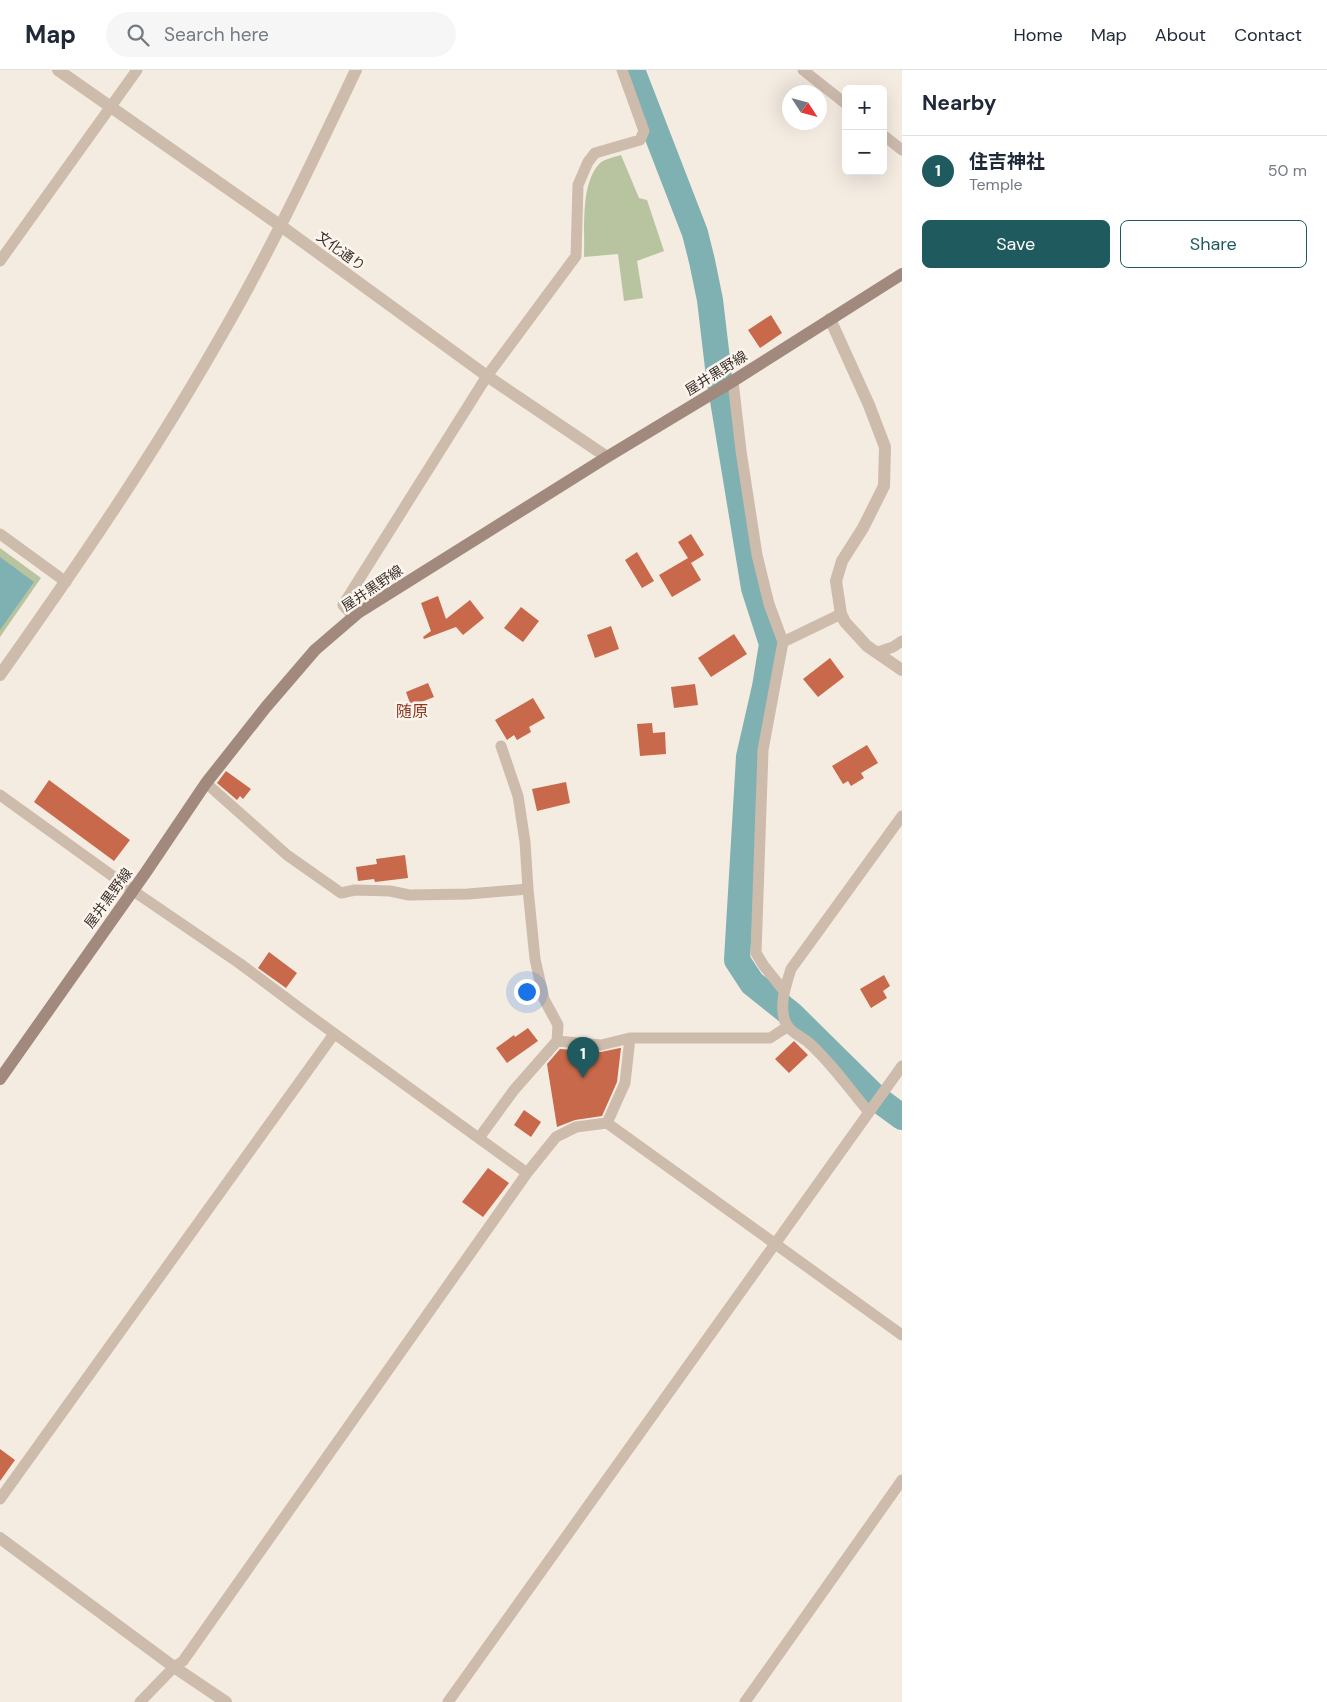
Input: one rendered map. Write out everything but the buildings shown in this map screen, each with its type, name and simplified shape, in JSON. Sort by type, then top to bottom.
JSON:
[{"type":"main road","name":"屋井黒野線","points":[[0,1079],[206,783],[266,707],[315,650],[354,617],[902,274]]},
{"type":"street","name":"文化通り","points":[[58,70],[281,226],[487,376],[607,457]]},
{"type":"street","points":[[0,261],[137,70]]},
{"type":"street","points":[[0,675],[66,582],[160,440],[222,336],[281,226],[356,70]]},
{"type":"street","points":[[354,617],[343,605],[487,376],[576,256],[578,185],[588,162],[595,153],[640,140],[644,131],[622,70]]},
{"type":"street","points":[[803,70],[842,101]]},
{"type":"street","points":[[887,138],[902,150]]},
{"type":"street","points":[[830,319],[885,447],[884,486],[863,528],[842,561],[836,582],[841,614],[845,622],[867,646],[902,670]]},
{"type":"street","points":[[733,381],[741,451],[757,555],[769,604],[783,642],[763,750],[756,953],[784,991]]},
{"type":"street","points":[[0,534],[66,582]]},
{"type":"street","points":[[783,642],[841,614]]},
{"type":"street","points":[[878,652],[893,647],[902,641]]},
{"type":"street","points":[[479,1138],[514,1090],[557,1042],[558,1025],[544,999],[534,959],[525,842],[518,796],[501,746]]},
{"type":"street","points":[[206,783],[287,855],[341,893],[355,890],[390,891],[409,895],[468,894],[528,889]]},
{"type":"street","points":[[0,795],[132,890],[239,963],[527,1173]]},
{"type":"street","points":[[869,1112],[809,1043],[787,1027],[784,1018],[784,991],[791,970],[902,816]]},
{"type":"street","points":[[557,1042],[601,1045],[630,1038],[770,1038],[787,1027]]},
{"type":"street","points":[[0,1499],[334,1034]]},
{"type":"street","points":[[608,1123],[625,1083],[630,1038]]},
{"type":"street","points":[[448,1702],[902,1066]]},
{"type":"street","points":[[140,1702],[174,1667],[183,1661],[527,1173],[556,1136],[576,1127],[608,1123],[902,1335]]},
{"type":"street","points":[[745,1702],[902,1480]]},
{"type":"street","points":[[0,1538],[174,1667],[226,1702]]},
{"type":"green space","points":[[621,155],[639,198],[647,200],[664,251],[637,261],[643,298],[624,301],[618,254],[584,257],[584,221],[589,182],[600,163]]},
{"type":"green space","points":[[0,548],[41,578],[0,637]]},
{"type":"water","points":[[0,557],[34,582],[0,630]]},
{"type":"waterway","points":[[632,70],[695,233],[702,261],[710,300],[719,376],[754,588],[772,644],[765,687],[749,757],[737,960],[752,983],[792,1015],[876,1098],[902,1117]]},
{"type":"place","name":"住吉神社","points":[[583,1078]]},
{"type":"district","name":"随原","points":[[412,711]]}]
